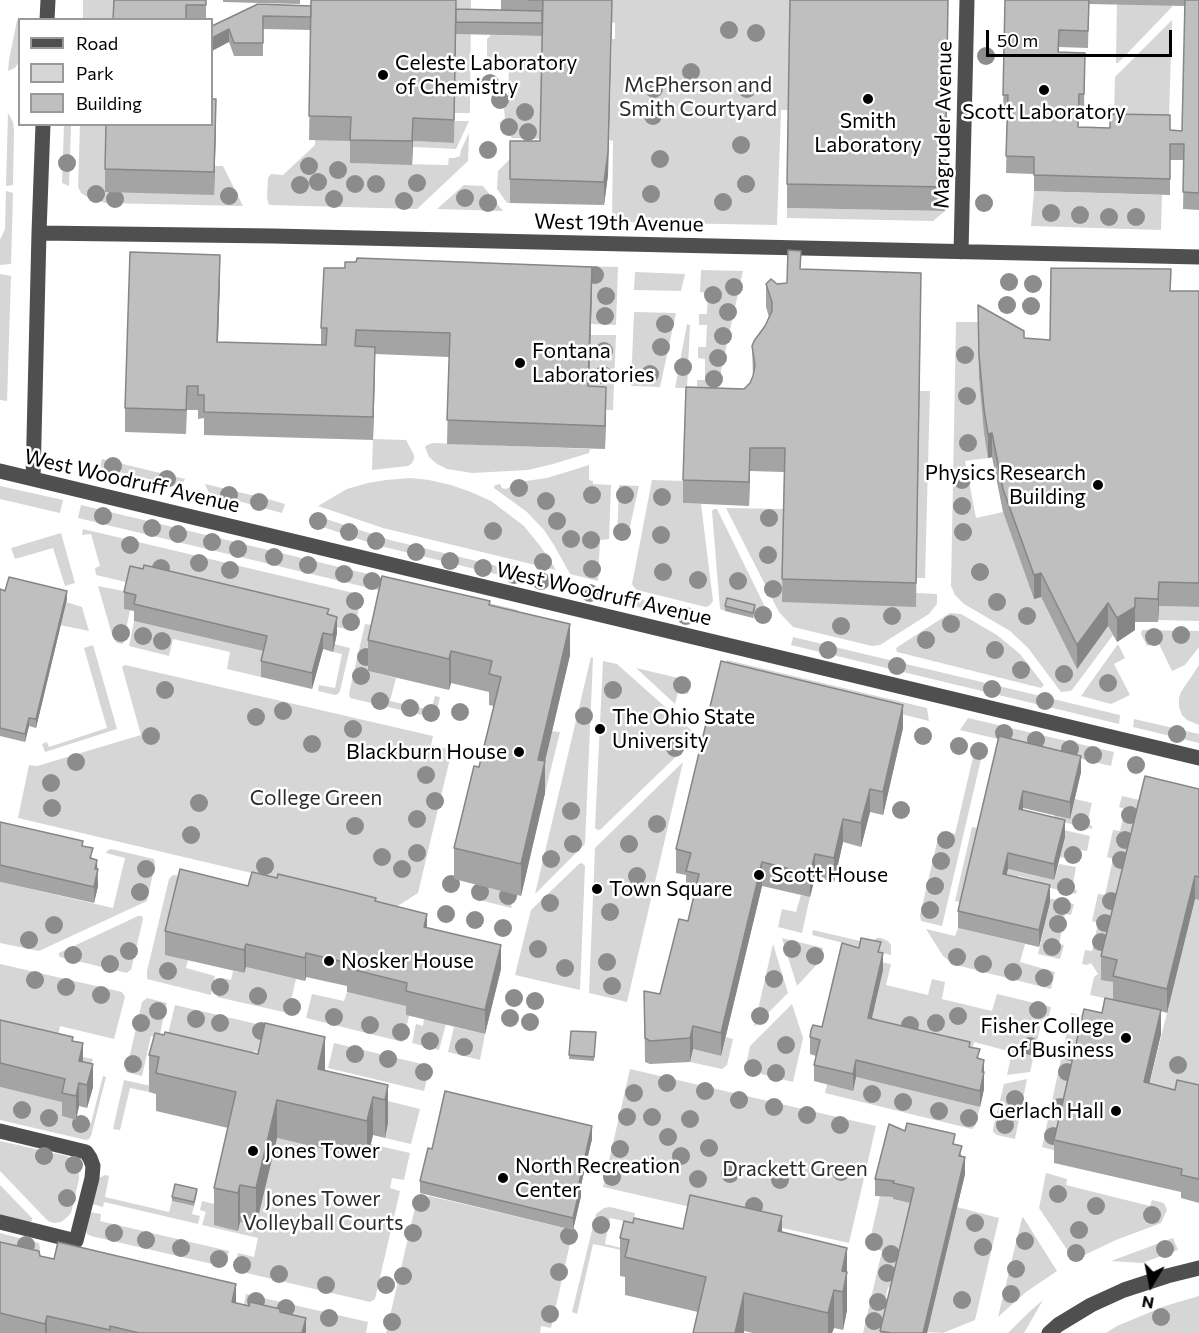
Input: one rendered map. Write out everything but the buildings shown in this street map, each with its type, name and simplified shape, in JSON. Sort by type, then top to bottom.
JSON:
[{"type":"street","points":[[47,18],[48,0]]},
{"type":"street","name":"Magruder Avenue","points":[[961,252],[967,0]]},
{"type":"street","points":[[33,479],[43,126]]},
{"type":"street","name":"West 19th Avenue","points":[[39,233],[1199,257]]},
{"type":"street","name":"West Woodruff Avenue","points":[[0,471],[1199,758]]},
{"type":"street","points":[[0,1131],[86,1152],[93,1166],[76,1241],[0,1222]]},
{"type":"street","points":[[1049,1333],[1091,1305],[1116,1294],[1167,1276],[1199,1268]]},
{"type":"green space","points":[[83,0],[114,0],[114,18],[83,18]]},
{"type":"green space","points":[[439,0],[471,0],[470,113],[454,113]]},
{"type":"green space","name":"McPherson and Smith Courtyard","points":[[612,0],[791,0],[789,110],[781,110],[777,225],[612,222],[613,141],[609,140],[612,39],[615,39],[615,23],[612,22]]},
{"type":"green space","points":[[1117,0],[1172,0],[1172,7],[1116,63]]},
{"type":"green space","points":[[18,20],[18,64],[8,71]]},
{"type":"green space","points":[[1172,20],[1169,117],[1114,115],[1115,77]]},
{"type":"green space","points":[[491,35],[542,36],[540,139],[512,138],[499,123],[505,118],[504,109],[495,100],[496,96],[508,96],[509,66],[491,65],[487,62],[487,39]]},
{"type":"green space","points":[[8,113],[13,122],[14,131],[13,185],[6,186]]},
{"type":"green space","points":[[454,121],[469,121],[456,149],[413,147],[413,141],[454,143]]},
{"type":"green space","points":[[64,126],[71,126],[69,186],[62,183]]},
{"type":"green space","points":[[80,126],[110,126],[215,166],[223,166],[243,206],[105,203],[86,196],[78,187]]},
{"type":"green space","points":[[469,133],[468,161],[417,209],[269,205],[268,178],[271,174],[283,175],[315,145],[315,139],[351,141],[350,163],[448,165],[449,158],[460,156]]},
{"type":"green space","points":[[516,153],[510,164],[510,203],[507,203],[497,189],[498,171]]},
{"type":"green space","points":[[464,185],[483,186],[503,211],[437,209]]},
{"type":"green space","points":[[6,191],[13,193],[11,264],[0,265],[0,240],[5,229]]},
{"type":"green space","points":[[1034,191],[1162,195],[1161,230],[1031,226]]},
{"type":"green space","points":[[787,208],[945,211],[933,221],[787,218]]},
{"type":"green space","points":[[402,262],[618,267],[616,325],[591,324]]},
{"type":"green space","points":[[701,270],[743,271],[717,389],[697,389],[697,380],[705,380],[705,359],[698,358],[698,347],[706,347],[707,325],[699,325],[699,314],[707,314],[708,293],[700,292]]},
{"type":"green space","points":[[635,272],[685,274],[681,291],[634,290]]},
{"type":"green space","points":[[0,274],[11,276],[7,401],[0,400]]},
{"type":"green space","points":[[634,312],[676,313],[660,387],[631,386]]},
{"type":"green space","points":[[956,322],[997,322],[979,378],[988,458],[965,461],[976,518],[1003,512],[1034,598],[1041,597],[1077,668],[1108,626],[1113,635],[1070,691],[1061,692],[1028,648],[1010,631],[964,604],[955,595],[951,586]]},
{"type":"green space","points":[[687,324],[690,325],[687,388],[675,388]]},
{"type":"green space","points":[[590,335],[616,335],[613,410],[588,409]]},
{"type":"green space","points":[[919,391],[930,391],[925,578],[916,578]]},
{"type":"green space","points":[[373,439],[406,440],[414,455],[412,463],[408,466],[372,470]]},
{"type":"green space","points":[[433,443],[590,449],[589,453],[528,470],[472,473],[447,469],[437,464],[429,457],[425,447]]},
{"type":"green space","points":[[102,459],[185,479],[181,487],[100,467]]},
{"type":"green space","points":[[589,465],[589,480],[593,481],[593,484],[611,485],[609,539],[600,540],[598,581],[570,574],[544,530],[527,512],[494,488],[495,485],[500,484],[506,489],[512,483],[547,478]]},
{"type":"green space","points":[[410,478],[451,485],[491,501],[524,526],[556,570],[383,528],[318,506],[347,489],[368,483]]},
{"type":"green space","points":[[652,480],[684,481],[683,503],[701,504],[713,601],[706,607],[637,590],[632,584]]},
{"type":"green space","points":[[205,484],[285,504],[282,513],[209,493]]},
{"type":"green space","points":[[619,485],[639,486],[627,540],[617,539]]},
{"type":"green space","points":[[0,486],[63,500],[60,513],[0,499]]},
{"type":"green space","points":[[81,505],[518,610],[515,623],[78,518]]},
{"type":"green space","points":[[726,508],[784,509],[916,606],[916,593],[937,594],[937,604],[929,614],[880,645],[872,646],[793,627],[779,612]]},
{"type":"green space","points":[[717,509],[770,617],[769,622],[753,618],[755,609],[727,603],[725,611],[720,609],[712,511]]},
{"type":"green space","points":[[314,515],[390,540],[551,579],[549,587],[376,545],[311,523]]},
{"type":"green space","points":[[83,529],[358,594],[361,599],[354,631],[145,582],[143,586],[96,575],[95,568],[100,566],[91,534],[82,535]]},
{"type":"green space","points":[[61,533],[75,583],[65,586],[53,548],[15,559],[11,548]]},
{"type":"green space","points":[[98,586],[128,592],[124,609],[130,610],[123,644],[117,643],[113,638]]},
{"type":"green space","points":[[631,597],[708,617],[706,624],[629,605]]},
{"type":"green space","points":[[66,602],[82,607],[89,631],[60,625]]},
{"type":"green space","points":[[1159,606],[1199,607],[1199,621],[1158,620]]},
{"type":"green space","points":[[950,613],[961,614],[997,635],[1020,654],[1044,685],[1041,688],[897,652],[896,648]]},
{"type":"green space","points":[[134,621],[267,652],[261,677],[227,669],[230,652],[173,639],[169,656],[129,646]]},
{"type":"green space","points":[[365,624],[378,626],[368,671],[396,678],[390,701],[431,710],[435,696],[440,697],[435,718],[350,698]]},
{"type":"green space","points":[[1142,630],[1199,631],[1199,647],[1185,665],[1172,671],[1158,642],[1147,646],[1141,634]]},
{"type":"green space","points":[[793,637],[1120,715],[1119,724],[791,645]]},
{"type":"green space","points":[[334,644],[350,648],[340,691],[335,695],[318,691],[319,685],[335,688],[342,654],[333,652]]},
{"type":"green space","points":[[1118,644],[1125,658],[1114,664],[1130,695],[1111,704],[1081,696]]},
{"type":"green space","points":[[93,645],[117,729],[45,752],[42,744],[47,742],[49,747],[107,728],[84,648]]},
{"type":"green space","points":[[591,657],[593,658],[585,844],[535,894]]},
{"type":"green space","points":[[727,660],[927,708],[929,721],[725,670]]},
{"type":"green space","points":[[603,661],[617,664],[691,730],[688,745],[598,830],[595,828]]},
{"type":"green space","name":"College Green","points":[[125,665],[433,736],[431,745],[452,750],[418,893],[396,907],[18,818],[29,765],[37,766],[141,735],[122,667]]},
{"type":"green space","points":[[1199,665],[1199,725],[1182,715],[1179,698]]},
{"type":"green space","points":[[636,668],[691,681],[688,694],[678,692],[675,704]]},
{"type":"green space","points":[[968,718],[1114,752],[1111,766],[960,730]]},
{"type":"green space","points":[[1134,719],[1199,734],[1199,743],[1133,727]]},
{"type":"green space","points":[[552,731],[560,732],[545,793],[538,791]]},
{"type":"green space","points":[[974,753],[982,755],[942,926],[921,921],[920,915],[939,834],[942,831],[955,834]]},
{"type":"green space","points":[[683,762],[627,1002],[589,993],[595,848]]},
{"type":"green space","points":[[1122,796],[1144,801],[1101,979],[1117,983],[1113,1000],[1090,995],[1094,977],[1098,974],[1091,963],[1082,964],[1085,950],[1092,951],[1098,923],[1092,921],[1098,894],[1105,895],[1113,859],[1107,857],[1113,830],[1120,831],[1125,809],[1119,807]]},
{"type":"green space","points":[[1075,799],[1092,803],[1087,824],[1092,826],[1092,829],[1059,821],[1053,815],[1070,819]]},
{"type":"green space","points":[[972,827],[981,829],[964,903],[955,901]]},
{"type":"green space","points":[[1055,828],[1090,836],[1087,851],[1080,850],[1078,861],[1060,857],[1065,837]]},
{"type":"green space","points":[[111,849],[154,859],[155,864],[147,901],[39,951],[0,943],[0,882],[113,908],[125,858],[106,853]]},
{"type":"green space","points":[[582,863],[585,866],[580,990],[515,975],[531,910]]},
{"type":"green space","points":[[1059,864],[1076,867],[1072,889],[1077,890],[1076,894],[1046,887],[1037,881],[1019,876],[1013,879],[1044,897],[1074,904],[1071,915],[1065,914],[1059,944],[1064,945],[1060,959],[1038,954],[1050,902],[1003,891],[1008,869],[1054,880]]},
{"type":"green space","points":[[173,875],[187,877],[188,960],[186,968],[215,976],[211,995],[147,979],[169,879]]},
{"type":"green space","points":[[475,884],[514,894],[511,908],[472,898]]},
{"type":"green space","points":[[801,895],[810,897],[802,933],[778,927],[782,909],[796,912]]},
{"type":"green space","points":[[1195,899],[1199,900],[1199,1109],[1144,1106]]},
{"type":"green space","points":[[142,916],[143,919],[131,970],[127,973],[60,957],[59,953]]},
{"type":"green space","points":[[958,928],[1025,944],[1020,962],[1055,972],[1051,989],[951,962],[943,956],[926,929],[955,936]]},
{"type":"green space","points":[[813,930],[873,944],[874,940],[881,938],[891,945],[891,955],[812,935]]},
{"type":"green space","points":[[782,938],[823,948],[822,959],[797,986]]},
{"type":"green space","points":[[773,944],[788,993],[754,1027]]},
{"type":"green space","points":[[880,962],[891,964],[886,985],[928,995],[932,979],[945,982],[942,999],[992,1011],[997,994],[1051,1007],[1048,1020],[1042,1019],[1030,1072],[1007,1075],[1012,1052],[974,1042],[970,1059],[868,1034],[883,970]]},
{"type":"green space","points":[[0,964],[122,992],[125,997],[114,1039],[60,1026],[55,1051],[93,1059],[90,1068],[0,1043]]},
{"type":"green space","points":[[246,967],[296,979],[288,1013],[217,997],[222,978],[231,980],[233,971],[244,973]]},
{"type":"green space","points":[[347,992],[407,1006],[406,1014],[409,1016],[403,1042],[306,1018],[312,994],[344,1001]]},
{"type":"green space","points":[[147,998],[167,1003],[159,1038],[151,1036],[142,1076],[126,1072],[142,1002]]},
{"type":"green space","points":[[792,1004],[803,1038],[793,1082],[745,1070],[750,1046]]},
{"type":"green space","points":[[175,1005],[321,1039],[315,1065],[254,1051],[252,1059],[168,1034]]},
{"type":"green space","points":[[1071,1013],[1105,1021],[1057,1151],[1042,1147]]},
{"type":"green space","points":[[424,1019],[446,1024],[439,1050],[412,1043],[416,1024],[423,1026]]},
{"type":"green space","points":[[454,1027],[485,1034],[480,1060],[448,1052]]},
{"type":"green space","points":[[726,1037],[733,1039],[727,1065],[722,1069],[690,1062],[693,1049],[721,1056]]},
{"type":"green space","points":[[334,1043],[430,1066],[424,1091],[328,1068]]},
{"type":"green space","name":"Drackett Green","points":[[630,1069],[876,1126],[849,1243],[603,1187]]},
{"type":"green space","points":[[103,1076],[106,1077],[89,1139],[0,1120],[0,1087],[65,1102],[62,1116],[91,1123]]},
{"type":"green space","points":[[856,1077],[980,1107],[975,1126],[972,1129],[825,1093],[827,1084]]},
{"type":"green space","points":[[1027,1079],[1015,1139],[997,1135],[993,1129],[1004,1084]]},
{"type":"green space","points":[[124,1080],[151,1086],[149,1092],[130,1088],[120,1130],[113,1129]]},
{"type":"green space","points":[[388,1101],[420,1109],[411,1144],[385,1138],[388,1124],[383,1122]]},
{"type":"green space","name":"Jones Tower Volleyball Courts","points":[[277,1138],[367,1158],[371,1144],[410,1153],[404,1180],[392,1178],[390,1188],[400,1191],[375,1299],[370,1302],[238,1271],[235,1265],[238,1253],[254,1257],[258,1238],[202,1225],[206,1212],[200,1210],[202,1201],[219,1205],[238,1231],[240,1222],[256,1226]]},
{"type":"green space","points":[[0,1141],[67,1156],[77,1164],[79,1179],[71,1213],[66,1218],[61,1222],[50,1222],[0,1171]]},
{"type":"green space","points":[[1046,1173],[1067,1179],[1066,1185],[1150,1206],[1152,1200],[1164,1203],[1167,1210],[1161,1223],[1116,1240],[1074,1260],[1039,1208]]},
{"type":"green space","points":[[109,1176],[105,1197],[169,1212],[172,1201],[194,1206],[192,1214],[200,1216],[198,1224],[104,1202],[103,1207],[92,1204],[99,1178]]},
{"type":"green space","points":[[0,1185],[32,1218],[32,1221],[0,1215]]},
{"type":"green space","points":[[429,1196],[573,1230],[551,1328],[541,1326],[540,1333],[386,1333],[417,1199],[427,1202]]},
{"type":"green space","points":[[880,1196],[894,1197],[893,1199],[914,1204],[894,1289],[888,1287],[884,1304],[890,1306],[884,1333],[863,1333],[882,1251],[872,1248],[869,1244]]},
{"type":"green space","points":[[610,1207],[635,1213],[633,1223],[610,1218],[605,1244],[626,1249],[626,1251],[593,1244],[577,1314],[572,1312],[596,1214]]},
{"type":"green space","points":[[957,1207],[999,1218],[975,1320],[943,1333],[927,1332]]},
{"type":"green space","points":[[90,1212],[101,1214],[100,1221],[229,1251],[226,1264],[221,1266],[91,1236],[86,1231]]},
{"type":"green space","points":[[1022,1218],[1057,1271],[1026,1292],[998,1317]]},
{"type":"green space","points":[[0,1233],[39,1243],[33,1281],[0,1273]]},
{"type":"green space","points":[[1173,1238],[1178,1250],[1142,1263],[1111,1261]]},
{"type":"green space","points":[[246,1294],[368,1322],[366,1333],[283,1333],[240,1323]]},
{"type":"green space","points":[[1199,1296],[1199,1333],[1106,1333],[1165,1306]]},
{"type":"green space","points":[[1043,1300],[1024,1333],[1008,1333],[1028,1313]]},
{"type":"place","name":"Celeste Laboratory of Chemistry","points":[[383,75]]},
{"type":"place","name":"Scott Laboratory","points":[[1044,90]]},
{"type":"place","name":"Smith Laboratory","points":[[868,99]]},
{"type":"place","name":"Fontana Laboratories","points":[[520,363]]},
{"type":"place","name":"Physics Research Building","points":[[1098,485]]},
{"type":"place","name":"The Ohio State University","points":[[600,729]]},
{"type":"place","name":"Blackburn House","points":[[519,752]]},
{"type":"place","name":"Scott House","points":[[759,875]]},
{"type":"place","name":"Town Square","points":[[597,889]]},
{"type":"place","name":"Nosker House","points":[[329,961]]},
{"type":"place","name":"Fisher College of Business","points":[[1126,1038]]},
{"type":"place","name":"Gerlach Hall","points":[[1116,1111]]},
{"type":"place","name":"Jones Tower","points":[[253,1151]]},
{"type":"place","name":"North Recreation Center","points":[[503,1178]]}]
